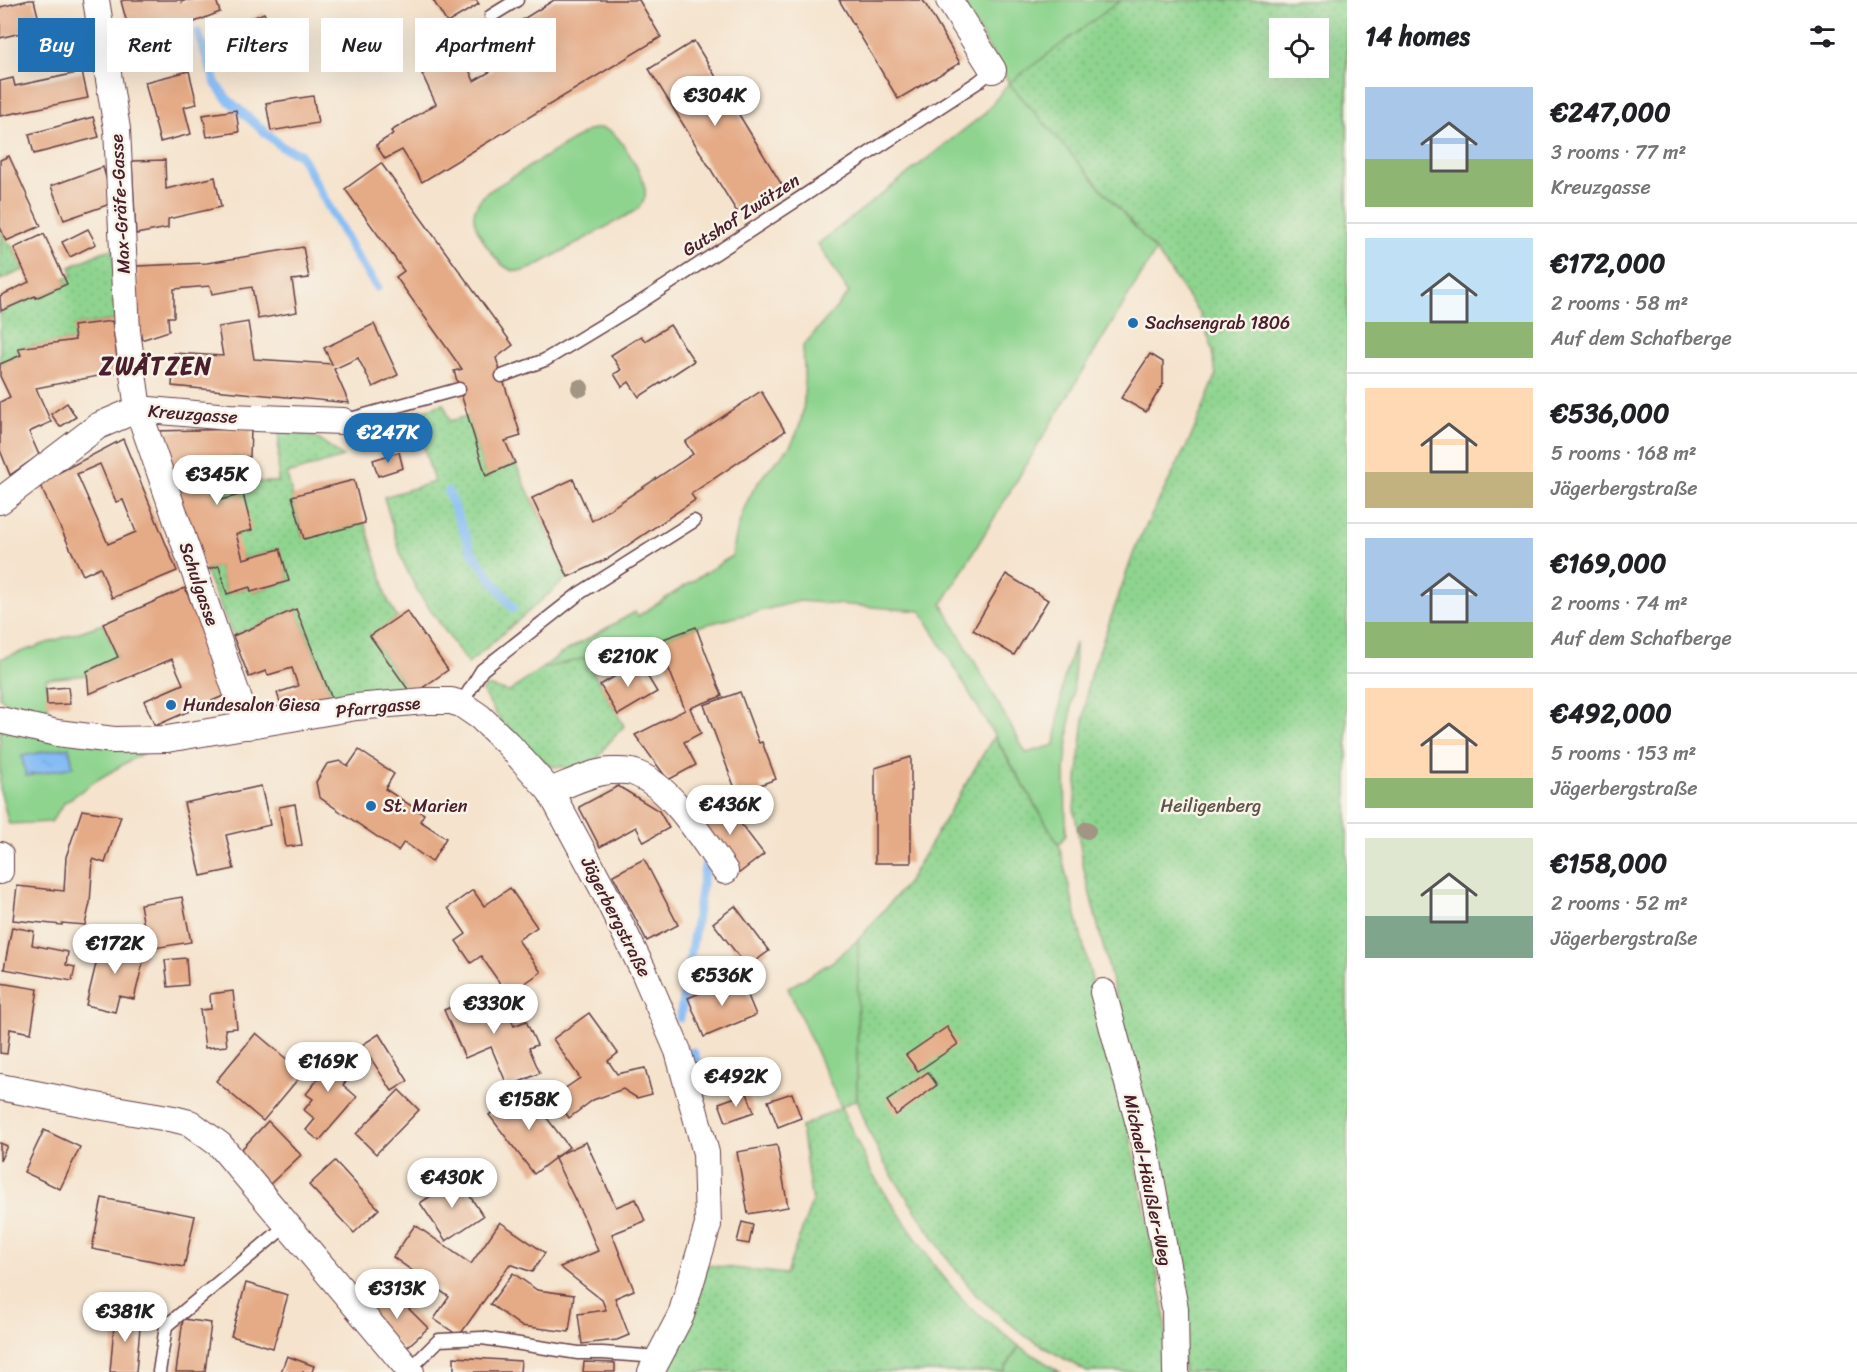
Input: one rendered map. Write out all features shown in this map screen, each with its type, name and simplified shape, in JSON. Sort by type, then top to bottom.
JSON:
[{"type":"street","name":"Max-Gräfe-Gasse","points":[[96,0],[117,129],[127,331],[138,410]]},
{"type":"street","points":[[950,0],[993,70]]},
{"type":"street","name":"Kreuzgasse","points":[[0,501],[98,426],[138,410],[229,417],[343,421]]},
{"type":"street","name":"Schulgasse","points":[[138,410],[248,726]]},
{"type":"street","name":"Pfarrgasse","points":[[0,720],[57,734],[114,741],[167,739],[357,707],[425,701],[451,701],[461,704]]},
{"type":"street","name":"Jägerbergstraße","points":[[461,704],[480,717],[508,744],[550,791],[601,885],[660,1006],[678,1051],[706,1153],[708,1225],[681,1315],[655,1365]]},
{"type":"street","points":[[550,791],[609,771],[633,772],[653,782],[671,799],[725,871]]},
{"type":"street","points":[[0,855],[0,871]]},
{"type":"street","name":"Michael-Häußler-Weg","points":[[1103,992],[1145,1146],[1175,1308],[1176,1372]]},
{"type":"street","points":[[0,1087],[190,1123],[220,1145],[411,1371]]},
{"type":"lane","points":[[491,16],[517,0]]},
{"type":"lane","name":"Gutshof Zwätzen","points":[[502,376],[545,360],[641,302],[993,70]]},
{"type":"lane","points":[[343,421],[459,389]]},
{"type":"lane","points":[[461,704],[482,670],[571,600],[694,521]]},
{"type":"lane","points":[[159,1372],[166,1326],[287,1225]]},
{"type":"lane","points":[[411,1371],[439,1340],[482,1338],[578,1353],[602,1353],[655,1365]]},
{"type":"green space","points":[[961,0],[1347,0],[1347,225],[1155,252],[942,604],[1026,753],[1055,745],[1063,682],[1075,643],[1074,684],[1065,769],[1066,834],[1059,845],[921,611],[800,601],[696,627],[658,641],[541,669],[561,654],[635,612],[638,616],[732,556],[740,522],[752,492],[790,445],[798,430],[804,395],[803,346],[849,293],[818,244],[984,114],[1009,83]]},
{"type":"green space","name":"Heiligenberg","points":[[1121,0],[1347,0],[1347,1372],[1184,1372],[1153,1145],[1084,870],[1074,808],[1088,683],[1136,546],[1191,437],[1216,376],[1213,350],[1200,314],[1156,251],[1009,83]]},
{"type":"green space","points":[[600,128],[613,133],[634,163],[645,189],[642,203],[635,211],[532,268],[518,271],[504,265],[486,245],[474,220],[475,208],[480,200],[486,193],[589,130]]},
{"type":"green space","points":[[0,227],[6,241],[14,248],[23,270],[0,280]]},
{"type":"green space","points":[[114,249],[116,320],[74,326],[75,340],[19,348],[21,355],[0,364],[0,312],[67,284],[64,278],[73,275],[70,267]]},
{"type":"green space","points":[[444,404],[450,421],[468,416],[486,475],[515,463],[568,577],[468,664],[418,592],[403,562],[384,497],[434,482],[414,413]]},
{"type":"green space","points":[[279,430],[299,432],[314,437],[343,457],[287,474],[303,538],[365,523],[385,594],[397,618],[370,636],[412,695],[332,699],[296,609],[233,636],[205,570],[219,566],[227,594],[250,587],[252,592],[289,581],[279,549],[243,559],[217,501],[209,470],[227,469],[227,457],[250,457],[250,482],[278,482]]},
{"type":"green space","points":[[103,624],[118,657],[88,671],[88,675],[46,679],[49,715],[23,711],[0,698],[0,659]]},
{"type":"green space","points":[[585,658],[624,726],[606,746],[596,762],[572,768],[549,766],[526,748],[501,722],[482,691],[487,686],[509,692],[541,669]]},
{"type":"green space","points":[[0,730],[148,750],[97,780],[64,803],[51,822],[9,824],[0,790]]},
{"type":"green space","points":[[994,736],[1059,845],[1133,1148],[1164,1307],[1168,1372],[1087,1372],[1025,1336],[976,1295],[947,1258],[884,1163],[857,1099],[858,940],[908,882]]},
{"type":"green space","points":[[858,940],[857,1099],[841,1107],[788,988],[832,962]]},
{"type":"green space","points":[[841,1107],[872,1174],[936,1268],[968,1306],[1019,1346],[1003,1372],[666,1372],[696,1311],[707,1265],[786,1274],[812,1202],[801,1127]]},
{"type":"green space","points":[[1019,1346],[1060,1372],[1003,1372]]},
{"type":"water","points":[[69,747],[73,767],[26,776],[22,756]]},
{"type":"building","points":[[34,0],[38,18],[18,18],[18,34],[0,38],[0,7]]},
{"type":"building","points":[[216,0],[220,12],[193,23],[193,18],[126,18],[121,1]]},
{"type":"building","points":[[433,0],[476,0],[479,4],[455,18],[444,18]]},
{"type":"building","points":[[554,0],[639,0],[661,37],[422,182],[402,150],[385,159],[376,145],[393,134],[391,131],[436,104],[422,74],[427,72],[470,72],[474,81],[490,72],[556,72],[556,18],[525,18]]},
{"type":"building","points":[[839,0],[923,0],[960,63],[898,99]]},
{"type":"building","points":[[264,13],[266,18],[252,18]]},
{"type":"building","points":[[694,41],[782,185],[737,212],[649,69]]},
{"type":"building","points":[[82,72],[88,98],[0,116],[0,81],[13,78],[15,86]]},
{"type":"building","points":[[189,72],[197,104],[184,107],[191,134],[160,142],[145,82]]},
{"type":"building","points":[[313,96],[318,123],[271,131],[266,103]]},
{"type":"building","points":[[236,110],[239,132],[207,137],[203,115]]},
{"type":"building","points":[[93,117],[99,137],[34,154],[29,134]]},
{"type":"building","points":[[9,156],[41,226],[6,241],[0,227],[0,160]]},
{"type":"building","points":[[165,160],[166,189],[215,177],[221,207],[168,219],[168,228],[136,234],[132,161]]},
{"type":"building","points":[[381,163],[513,345],[496,358],[521,436],[505,441],[515,463],[486,476],[454,371],[462,369],[396,277],[404,271],[345,189]]},
{"type":"building","points":[[103,167],[113,203],[64,220],[51,186]]},
{"type":"building","points":[[88,229],[96,244],[70,257],[62,242]]},
{"type":"building","points":[[44,234],[67,284],[1,311],[0,296],[29,282],[14,248]]},
{"type":"building","points":[[303,247],[309,278],[292,280],[297,312],[258,319],[252,287],[212,294],[210,286],[174,289],[174,317],[168,317],[169,331],[138,341],[137,266],[207,263]]},
{"type":"building","points":[[112,321],[119,372],[36,388],[51,422],[29,432],[39,455],[10,475],[0,450],[0,402],[10,397],[0,376],[0,364],[21,355],[18,348],[75,340],[73,326]]},
{"type":"building","points":[[248,322],[254,359],[332,364],[324,348],[374,324],[398,375],[373,387],[358,358],[334,369],[349,403],[172,386],[174,353],[223,356],[218,327]]},
{"type":"building","points":[[670,325],[694,361],[639,397],[629,382],[622,387],[614,374],[621,370],[611,355],[641,336],[645,341]]},
{"type":"building","points":[[1150,354],[1163,362],[1163,384],[1146,412],[1121,398]]},
{"type":"building","points":[[761,391],[785,431],[691,494],[695,500],[609,558],[568,577],[532,498],[573,479],[592,521],[693,454],[685,442]]},
{"type":"building","points":[[67,403],[76,417],[60,427],[51,414]]},
{"type":"building","points":[[251,429],[250,457],[227,457],[228,469],[209,470],[217,501],[243,494],[252,530],[236,534],[243,559],[280,549],[289,581],[251,592],[250,587],[227,594],[219,566],[205,570],[153,431]]},
{"type":"building","points":[[123,439],[177,571],[112,598],[100,567],[83,575],[39,483]],"holes":[[[100,464],[116,502],[123,500],[136,532],[108,544],[77,474]]]},
{"type":"building","points":[[399,452],[403,468],[378,476],[373,460]]},
{"type":"building","points":[[354,480],[365,523],[304,539],[292,496]]},
{"type":"building","points":[[1006,574],[1048,600],[1014,655],[973,630]]},
{"type":"building","points":[[185,588],[230,693],[155,726],[144,701],[183,684],[172,659],[89,694],[87,671],[118,657],[103,624]]},
{"type":"building","points":[[296,609],[332,699],[282,708],[277,693],[298,686],[292,668],[268,675],[266,671],[249,677],[233,636]]},
{"type":"building","points":[[407,611],[448,670],[412,695],[370,636]]},
{"type":"building","points":[[696,627],[722,696],[690,708],[701,733],[684,742],[696,765],[668,780],[635,735],[685,710],[658,641]]},
{"type":"building","points":[[639,662],[657,692],[618,715],[600,685]]},
{"type":"building","points":[[68,687],[70,704],[47,705],[46,689]]},
{"type":"building","points":[[740,692],[759,743],[762,742],[776,779],[760,785],[765,799],[748,806],[743,792],[737,794],[704,705]]},
{"type":"building","name":"St. Marien","points":[[359,750],[394,774],[385,789],[424,814],[420,821],[446,838],[432,862],[404,842],[398,851],[319,797],[316,782],[327,764],[340,761],[348,766]]},
{"type":"building","points":[[911,757],[911,863],[875,863],[875,768]]},
{"type":"building","points":[[261,786],[270,825],[226,835],[234,869],[201,876],[184,803]]},
{"type":"building","points":[[618,786],[659,811],[669,828],[644,842],[636,827],[600,847],[579,807]]},
{"type":"building","points":[[721,798],[764,854],[738,874],[695,818]]},
{"type":"building","points":[[295,804],[302,845],[286,847],[279,807]]},
{"type":"building","points":[[82,810],[121,816],[105,863],[93,859],[90,903],[85,925],[13,920],[17,886],[64,891],[66,857]]},
{"type":"building","points":[[644,859],[678,925],[647,941],[613,875]]},
{"type":"building","points":[[510,888],[537,927],[518,940],[541,972],[508,995],[481,956],[471,963],[456,941],[466,934],[448,908],[473,890],[484,906]]},
{"type":"building","points":[[182,897],[191,942],[148,949],[140,904]]},
{"type":"building","points":[[735,906],[769,951],[747,967],[713,923]]},
{"type":"building","points":[[12,927],[34,931],[32,945],[68,952],[66,965],[75,967],[72,981],[4,969]]},
{"type":"building","points":[[102,939],[146,950],[134,999],[119,996],[115,1012],[86,1005]]},
{"type":"building","points":[[186,958],[188,985],[168,987],[165,960]]},
{"type":"building","points":[[740,976],[756,1015],[704,1037],[688,998]]},
{"type":"building","points":[[0,983],[38,989],[31,1033],[10,1029],[7,1054],[0,1053]]},
{"type":"building","points":[[497,988],[514,1026],[526,1021],[537,1045],[529,1048],[540,1073],[508,1087],[491,1047],[465,1058],[444,1010]]},
{"type":"building","points":[[233,991],[237,1028],[225,1029],[227,1046],[205,1048],[200,1010],[211,1009],[210,994]]},
{"type":"building","points":[[589,1013],[618,1053],[608,1061],[617,1074],[645,1068],[652,1094],[637,1098],[623,1089],[593,1100],[569,1118],[554,1096],[580,1078],[553,1039]]},
{"type":"building","points":[[947,1027],[958,1044],[918,1071],[906,1055]]},
{"type":"building","points":[[256,1033],[303,1073],[263,1121],[216,1081]]},
{"type":"building","points":[[379,1034],[408,1081],[392,1091],[362,1045]]},
{"type":"building","points":[[324,1047],[354,1072],[343,1085],[357,1097],[319,1141],[306,1130],[315,1119],[304,1110],[313,1099],[306,1094],[319,1078],[306,1068]]},
{"type":"building","points":[[928,1072],[937,1085],[896,1115],[887,1101]]},
{"type":"building","points":[[524,1088],[569,1147],[534,1174],[489,1115]]},
{"type":"building","points":[[399,1090],[419,1110],[376,1154],[356,1134]]},
{"type":"building","points":[[747,1093],[754,1112],[726,1122],[719,1103]]},
{"type":"building","points":[[792,1093],[801,1118],[778,1127],[768,1101]]},
{"type":"building","points":[[268,1121],[301,1155],[268,1186],[238,1153]]},
{"type":"building","points":[[44,1130],[80,1147],[60,1189],[24,1172]]},
{"type":"building","points":[[586,1142],[616,1207],[636,1199],[645,1221],[612,1234],[634,1290],[615,1298],[629,1335],[617,1340],[582,1344],[578,1314],[606,1310],[602,1300],[560,1267],[598,1251],[554,1157]]},
{"type":"building","points":[[0,1143],[7,1146],[0,1161]]},
{"type":"building","points":[[777,1145],[788,1207],[748,1214],[737,1152]]},
{"type":"building","points":[[335,1161],[379,1209],[354,1233],[309,1185]]},
{"type":"building","points":[[458,1178],[483,1216],[446,1241],[420,1203]]},
{"type":"building","points":[[102,1198],[195,1216],[184,1267],[92,1249]]},
{"type":"building","points":[[500,1222],[545,1253],[532,1272],[510,1264],[459,1336],[434,1319],[449,1297],[393,1257],[415,1225],[471,1264]]},
{"type":"building","points":[[742,1222],[753,1225],[749,1244],[737,1242]]},
{"type":"building","points":[[513,1273],[537,1290],[574,1295],[569,1332],[521,1326],[490,1304]]},
{"type":"building","points":[[246,1283],[288,1295],[273,1348],[231,1336]]},
{"type":"building","points":[[390,1290],[428,1328],[404,1350],[367,1313]]},
{"type":"building","points":[[115,1314],[141,1316],[136,1372],[110,1372]]},
{"type":"building","points":[[183,1319],[211,1323],[205,1372],[176,1372]]},
{"type":"building","points":[[287,1356],[314,1366],[312,1372],[281,1372]]},
{"type":"building","points":[[454,1357],[521,1361],[520,1372],[454,1372]]},
{"type":"building","points":[[584,1362],[615,1363],[615,1372],[583,1372]]},
{"type":"waterway","points":[[198,33],[216,84],[227,99],[282,147],[300,154],[354,253],[377,287]]},
{"type":"waterway","points":[[448,492],[472,552],[513,608]]},
{"type":"waterway","points":[[680,1018],[706,861]]},
{"type":"waterway","points":[[693,1052],[701,1071]]},
{"type":"place","name":"Sachsengrab 1806","points":[[1133,323]]},
{"type":"place","name":"Hundesalon Giesa","points":[[171,705]]},
{"type":"place","name":"St. Marien","points":[[371,806]]},
{"type":"district","name":"ZWÄTZEN","points":[[156,366]]}]
